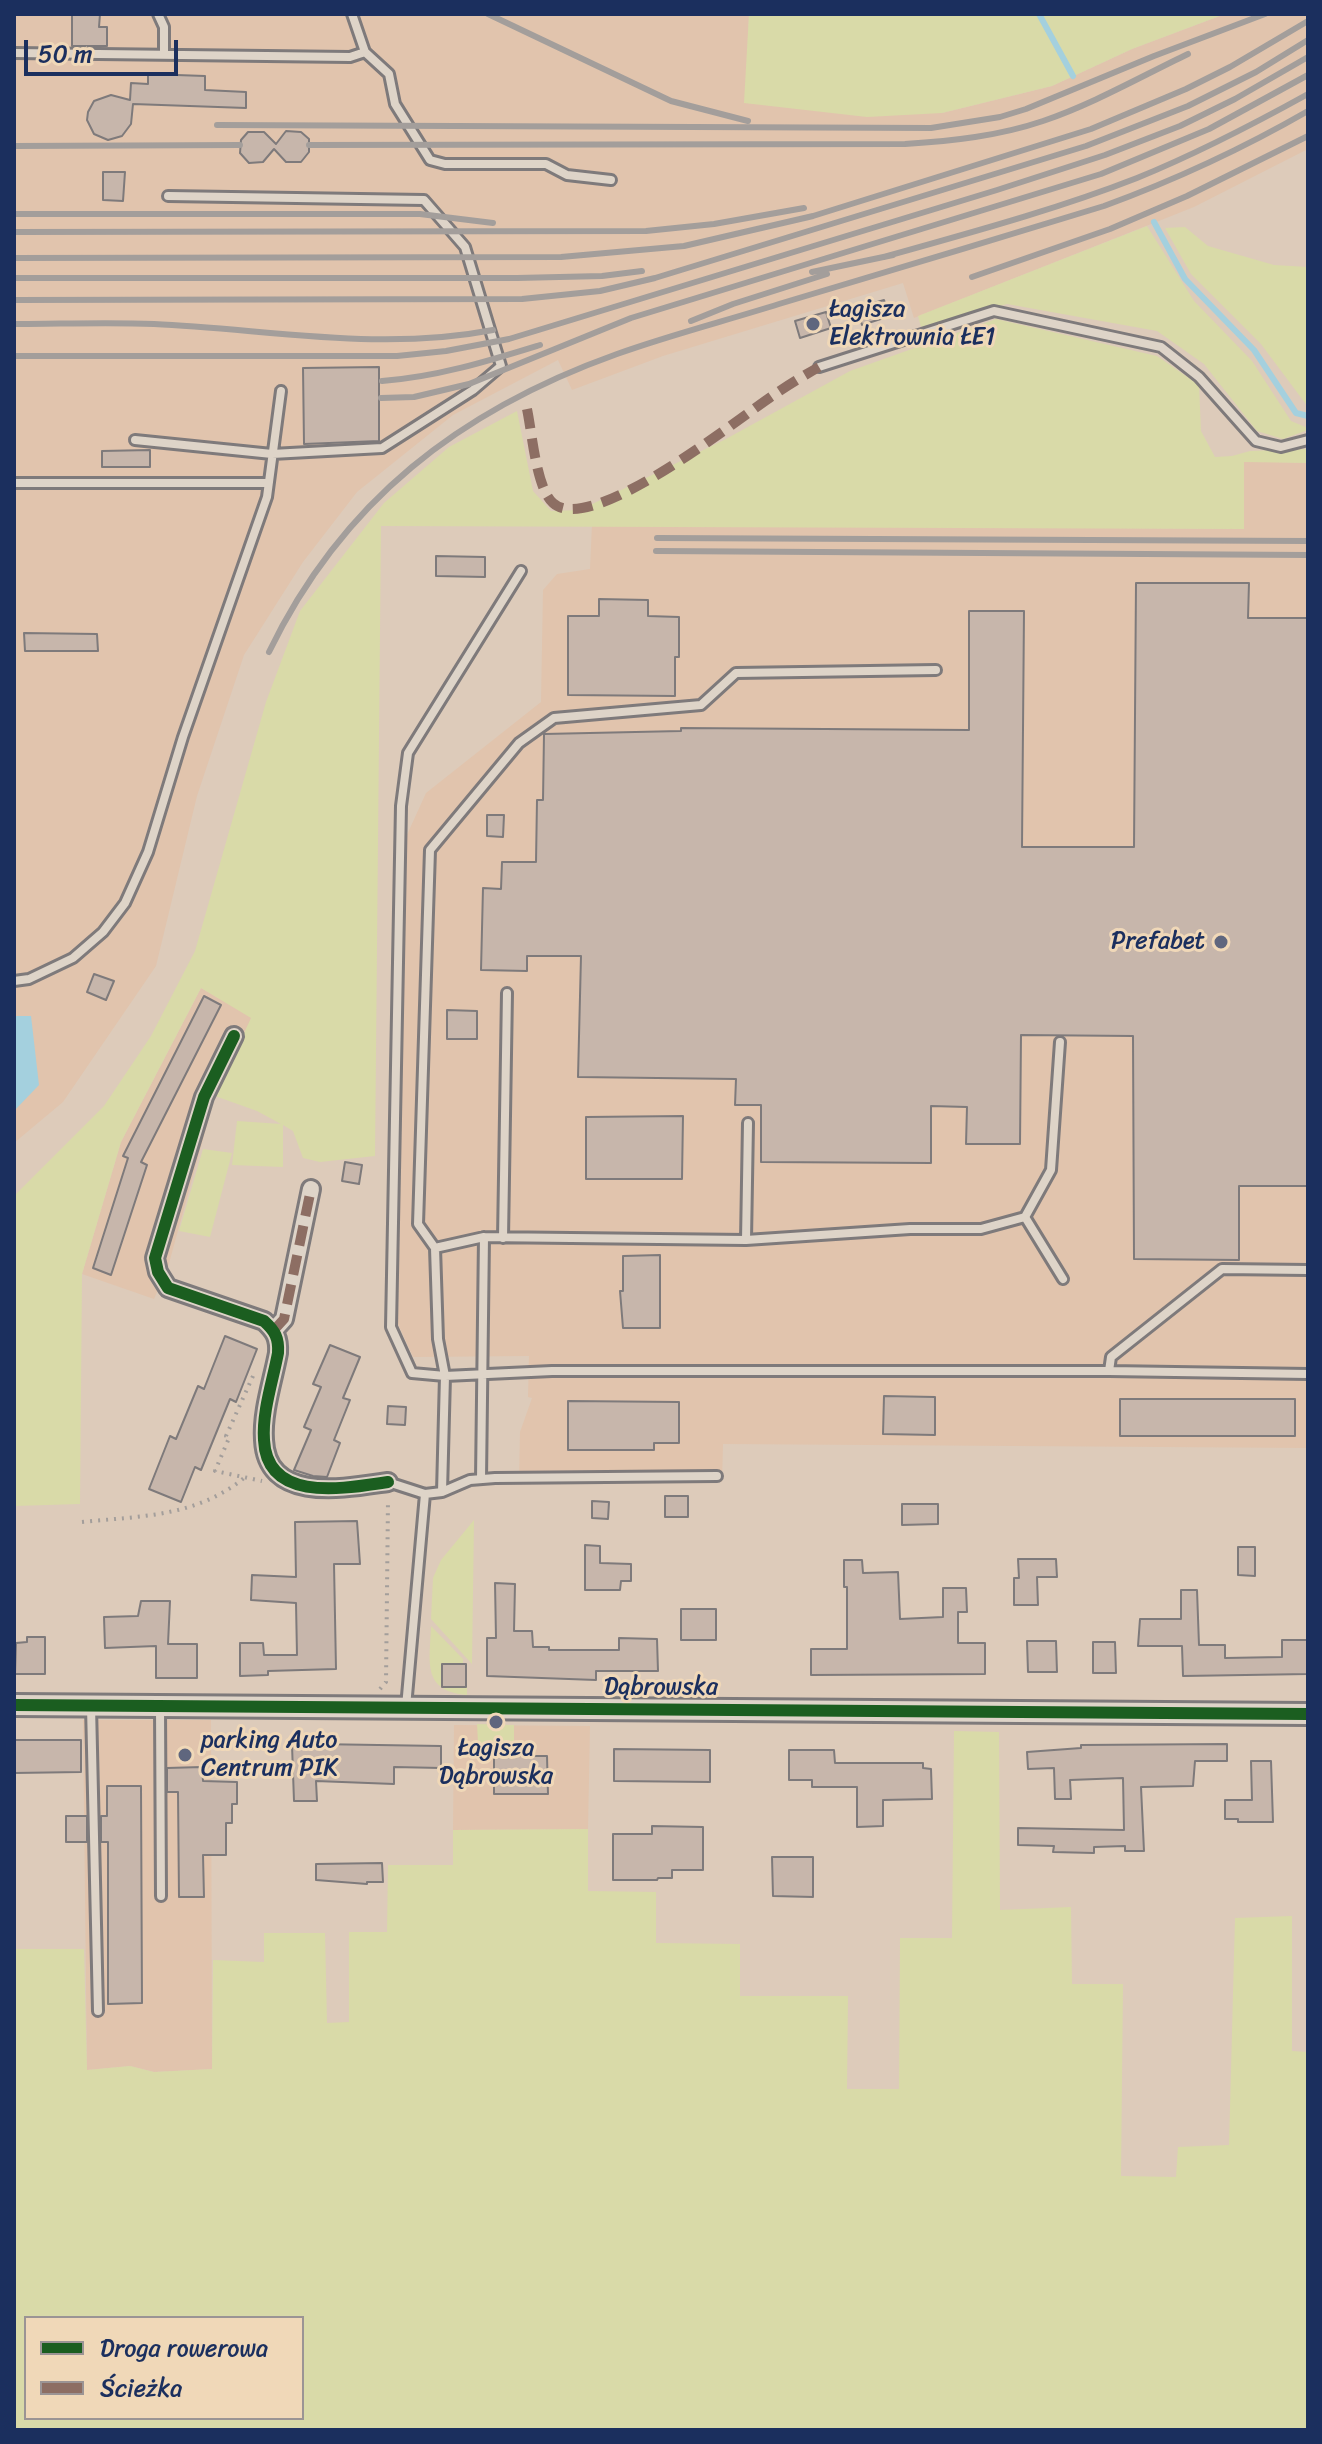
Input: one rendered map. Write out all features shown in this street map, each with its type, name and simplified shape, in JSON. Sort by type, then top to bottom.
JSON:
[{"type":"street","points":[[234,1036],[204,1097],[155,1258],[158,1272],[168,1288],[264,1321],[274,1330],[279,1342],[264,1441],[270,1462],[277,1471],[291,1482],[313,1489],[340,1489],[388,1482]]},
{"type":"street","points":[[274,1330],[284,1319],[311,1189]]},
{"type":"street","name":"Dąbrowska","points":[[14,1705],[1308,1714]]},
{"type":"lane","points":[[158,14],[164,27],[164,55]]},
{"type":"lane","points":[[352,14],[365,52],[389,74],[395,104],[430,160],[445,164],[546,164],[567,175],[611,180]]},
{"type":"lane","points":[[14,53],[350,57],[365,52]]},
{"type":"lane","points":[[135,440],[272,454],[382,448],[473,390],[501,366],[465,247],[424,200],[168,196]]},
{"type":"lane","points":[[819,367],[994,311],[1161,347],[1199,377],[1256,441],[1281,447],[1308,440]]},
{"type":"lane","points":[[14,981],[29,979],[73,958],[103,932],[125,903],[148,852],[183,737],[267,497],[281,391]]},
{"type":"lane","points":[[14,483],[268,483]]},
{"type":"lane","points":[[521,571],[408,753],[401,806],[391,1327],[412,1373],[445,1376],[484,1372],[1109,1371],[1308,1374]]},
{"type":"lane","points":[[442,1492],[445,1376],[438,1339],[435,1248],[418,1224],[430,850],[519,743],[554,718],[701,705],[736,673],[936,670]]},
{"type":"lane","points":[[503,1238],[507,993]]},
{"type":"lane","points":[[435,1248],[484,1237],[746,1240],[910,1229],[981,1229],[1025,1217],[1051,1170],[1060,1042]]},
{"type":"lane","points":[[746,1240],[748,1123]]},
{"type":"lane","points":[[1025,1217],[1063,1279]]},
{"type":"lane","points":[[481,1479],[484,1237]]},
{"type":"lane","points":[[1109,1371],[1111,1357],[1222,1269],[1308,1270]]},
{"type":"lane","points":[[388,1482],[425,1494],[442,1492],[470,1480],[481,1479],[717,1476]]},
{"type":"lane","points":[[406,1708],[425,1494]]},
{"type":"lane","points":[[91,1705],[98,2011]]},
{"type":"lane","points":[[160,1706],[161,1896]]},
{"type":"path","points":[[253,1375],[226,1436],[229,1438],[215,1471],[259,1482],[277,1471]]},
{"type":"path","points":[[82,1522],[192,1509],[230,1490],[244,1478]]},
{"type":"path","points":[[375,1694],[386,1682],[388,1482]]},
{"type":"shaded area","points":[[14,14],[749,14],[745,103],[942,113],[1052,86],[1132,49],[1225,14],[1308,14],[1308,149],[1194,207],[914,318],[903,283],[663,356],[572,390],[558,360],[453,415],[357,492],[303,562],[244,655],[197,796],[156,966],[63,1102],[14,1143]]},
{"type":"shaded area","points":[[1244,461],[1308,463],[1308,1448],[723,1444],[722,1482],[519,1482],[520,1432],[532,1398],[528,1397],[529,1356],[413,1357],[398,1324],[406,837],[426,793],[541,702],[543,590],[557,574],[590,569],[592,524],[1244,529]]},
{"type":"shaded area","points":[[201,988],[252,1017],[215,1096],[168,1267],[154,1299],[82,1274],[121,1142]]},
{"type":"shaded area","points":[[83,1720],[211,1720],[212,2069],[154,2072],[130,2066],[87,2070]]},
{"type":"shaded area","points":[[454,1725],[590,1726],[588,1829],[453,1830]]},
{"type":"green space","points":[[749,14],[1225,14],[1132,49],[1052,86],[942,113],[867,117],[744,103]]},
{"type":"green space","points":[[1147,226],[1194,301],[1252,361],[1291,421],[1308,430],[1283,439],[1257,431],[1204,364],[1157,331],[1007,304],[921,327],[918,316]]},
{"type":"green space","points":[[1185,227],[1208,246],[1274,265],[1308,267],[1308,407],[1261,344],[1191,274],[1165,228]]},
{"type":"green space","points":[[996,319],[1157,356],[1199,385],[1201,431],[1215,457],[1250,451],[1308,449],[1308,463],[1244,462],[1244,529],[381,526],[375,1156],[320,1162],[303,1158],[293,1131],[283,1125],[283,1167],[232,1165],[237,1121],[281,1124],[257,1111],[215,1096],[251,1018],[201,988],[121,1142],[82,1274],[80,1504],[14,1506],[14,1196],[104,1106],[151,1036],[195,951],[266,702],[300,611],[384,503],[449,447],[517,411],[533,491],[551,511],[580,510],[724,440],[850,371]]},
{"type":"green space","points":[[203,1149],[232,1153],[210,1237],[179,1231]]},
{"type":"green space","points":[[474,1520],[472,1664],[431,1619],[433,1578],[441,1560]]},
{"type":"green space","points":[[431,1626],[463,1659],[463,1664],[442,1664],[442,1687],[431,1672]]},
{"type":"green space","points":[[442,1687],[467,1687],[467,1695],[452,1692]]},
{"type":"green space","points":[[477,1724],[514,1725],[514,1749],[478,1743]]},
{"type":"green space","points":[[954,1731],[999,1732],[1000,1910],[1071,1907],[1072,1984],[1123,1984],[1121,2176],[1176,2177],[1178,2147],[1229,2145],[1235,1918],[1292,1916],[1292,2051],[1308,2052],[1308,2430],[14,2430],[14,1949],[84,1949],[87,2070],[130,2066],[154,2072],[212,2069],[213,1960],[264,1962],[264,1933],[325,1933],[327,2023],[349,2022],[349,1932],[387,1932],[388,1865],[453,1865],[453,1830],[588,1829],[588,1891],[656,1892],[656,1943],[740,1944],[740,1996],[848,1996],[847,2089],[899,2089],[900,1938],[952,1938]]},
{"type":"water","points":[[14,1016],[31,1016],[39,1085],[14,1111]]},
{"type":"building","points":[[72,14],[100,14],[99,27],[107,27],[107,46],[72,46]]},
{"type":"building","points":[[148,74],[205,76],[205,90],[246,92],[246,108],[133,104],[131,124],[122,136],[108,140],[94,134],[87,120],[94,101],[111,95],[130,100],[131,83],[148,84]]},
{"type":"building","points":[[286,131],[301,132],[309,139],[309,152],[301,162],[286,162],[274,149],[263,162],[249,163],[240,153],[241,140],[248,132],[264,132],[276,144]]},
{"type":"building","points":[[103,172],[125,172],[123,201],[103,200]]},
{"type":"building","points":[[884,300],[890,316],[862,325],[857,308]]},
{"type":"building","name":"Łagisza Elektrownia ŁE1","points":[[826,312],[831,328],[800,338],[795,321]]},
{"type":"building","points":[[379,367],[379,441],[304,444],[303,368]]},
{"type":"building","points":[[150,450],[150,467],[102,467],[102,451]]},
{"type":"building","points":[[436,556],[485,557],[485,577],[436,576]]},
{"type":"building","points":[[1136,583],[1249,583],[1248,618],[1308,618],[1308,1186],[1239,1186],[1239,1260],[1134,1259],[1133,1036],[1021,1035],[1020,1144],[966,1144],[967,1107],[931,1106],[931,1163],[761,1162],[761,1105],[735,1105],[736,1079],[578,1077],[581,956],[527,956],[527,971],[481,970],[483,888],[501,889],[502,862],[536,862],[537,800],[543,800],[544,734],[681,731],[681,728],[969,730],[969,611],[1024,611],[1022,847],[1134,847]]},
{"type":"building","points":[[599,599],[648,600],[648,616],[679,617],[675,696],[568,695],[568,616],[599,616]]},
{"type":"building","points":[[24,633],[97,634],[98,651],[25,651]]},
{"type":"building","points":[[487,815],[504,815],[503,837],[487,836]]},
{"type":"building","points":[[94,974],[114,981],[106,1000],[87,992]]},
{"type":"building","points":[[204,996],[221,1005],[141,1162],[147,1165],[111,1275],[93,1268],[128,1158],[123,1156]]},
{"type":"building","points":[[447,1010],[477,1011],[477,1039],[447,1039]]},
{"type":"building","points":[[683,1116],[682,1179],[586,1179],[586,1117]]},
{"type":"building","points":[[345,1162],[362,1165],[359,1184],[342,1181]]},
{"type":"building","points":[[660,1255],[660,1328],[623,1328],[620,1291],[623,1291],[623,1256]]},
{"type":"building","points":[[225,1336],[257,1349],[236,1402],[230,1399],[201,1470],[195,1467],[181,1502],[149,1489],[170,1436],[176,1439],[198,1386],[204,1389]]},
{"type":"building","points":[[330,1345],[360,1357],[343,1398],[350,1400],[334,1440],[340,1443],[327,1477],[313,1476],[294,1470],[311,1430],[304,1427],[321,1387],[313,1384]]},
{"type":"building","points":[[884,1396],[935,1397],[935,1435],[883,1434]]},
{"type":"building","points":[[1120,1399],[1295,1399],[1295,1436],[1120,1436]]},
{"type":"building","points":[[568,1401],[679,1402],[679,1443],[654,1443],[654,1450],[568,1450]]},
{"type":"building","points":[[388,1406],[406,1407],[405,1425],[387,1424]]},
{"type":"building","points":[[665,1496],[688,1496],[688,1517],[665,1517]]},
{"type":"building","points":[[592,1501],[609,1502],[608,1519],[592,1518]]},
{"type":"building","points":[[902,1504],[938,1504],[938,1524],[902,1525]]},
{"type":"building","points":[[357,1521],[360,1564],[334,1564],[336,1669],[268,1671],[268,1675],[240,1676],[240,1643],[263,1643],[264,1655],[297,1655],[296,1603],[251,1600],[252,1575],[296,1577],[295,1522]]},
{"type":"building","points":[[585,1545],[600,1546],[600,1563],[631,1564],[631,1581],[621,1581],[620,1590],[585,1590]]},
{"type":"building","points":[[1238,1547],[1255,1547],[1255,1576],[1238,1575]]},
{"type":"building","points":[[1018,1559],[1056,1559],[1057,1577],[1037,1577],[1038,1605],[1014,1605],[1014,1578],[1019,1578]]},
{"type":"building","points":[[844,1560],[862,1560],[863,1573],[898,1572],[900,1619],[943,1617],[943,1588],[966,1588],[967,1612],[958,1612],[958,1643],[985,1643],[985,1674],[811,1675],[811,1649],[847,1649]]},
{"type":"building","points":[[495,1583],[515,1584],[514,1631],[532,1631],[533,1647],[549,1647],[549,1650],[619,1650],[619,1638],[657,1639],[658,1671],[596,1671],[596,1680],[487,1676],[487,1638],[496,1638]]},
{"type":"building","points":[[1181,1590],[1197,1590],[1199,1645],[1225,1645],[1225,1658],[1282,1657],[1282,1640],[1308,1640],[1308,1674],[1183,1676],[1182,1646],[1138,1646],[1140,1619],[1181,1619]]},
{"type":"building","points":[[141,1601],[170,1601],[168,1644],[197,1644],[197,1678],[156,1678],[156,1646],[105,1648],[104,1617],[138,1616]]},
{"type":"building","points":[[681,1609],[716,1609],[716,1640],[681,1640]]},
{"type":"building","points":[[27,1637],[45,1637],[45,1674],[15,1674],[16,1643],[27,1642]]},
{"type":"building","points":[[1027,1641],[1056,1641],[1057,1672],[1028,1672]]},
{"type":"building","points":[[1093,1642],[1115,1642],[1116,1673],[1093,1673]]},
{"type":"building","points":[[442,1664],[466,1664],[466,1687],[442,1687]]},
{"type":"building","points":[[14,1740],[81,1740],[81,1772],[14,1773]]},
{"type":"building","points":[[1227,1744],[1227,1761],[1195,1761],[1193,1786],[1141,1787],[1144,1851],[1125,1851],[1125,1846],[1094,1847],[1094,1853],[1053,1852],[1054,1846],[1018,1845],[1018,1828],[1124,1830],[1123,1778],[1070,1780],[1071,1799],[1055,1799],[1054,1768],[1028,1769],[1027,1752],[1081,1748],[1081,1745]]},
{"type":"building","points":[[292,1745],[441,1746],[441,1768],[394,1767],[394,1784],[316,1781],[317,1801],[294,1801]]},
{"type":"building","points":[[614,1749],[710,1750],[710,1782],[614,1781]]},
{"type":"building","points":[[789,1750],[834,1750],[835,1763],[923,1763],[923,1768],[931,1769],[932,1799],[883,1800],[883,1826],[857,1827],[857,1787],[812,1787],[812,1780],[789,1780]]},
{"type":"building","points":[[494,1756],[547,1756],[548,1794],[494,1794]]},
{"type":"building","points":[[1251,1761],[1271,1761],[1273,1822],[1225,1819],[1225,1800],[1252,1800]]},
{"type":"building","points":[[202,1767],[203,1781],[237,1782],[237,1804],[232,1804],[232,1823],[226,1823],[226,1855],[203,1855],[204,1897],[179,1897],[178,1792],[167,1792],[167,1768]]},
{"type":"building","points":[[107,1786],[141,1786],[142,2003],[108,2004],[108,1842],[101,1842],[101,1816],[107,1816]]},
{"type":"building","points":[[66,1816],[87,1816],[87,1842],[66,1842]]},
{"type":"building","points":[[652,1826],[703,1827],[703,1870],[672,1870],[672,1878],[657,1880],[613,1880],[613,1834],[652,1834]]},
{"type":"building","points":[[772,1857],[813,1857],[813,1897],[773,1896]]},
{"type":"building","points":[[382,1863],[383,1882],[367,1884],[316,1880],[316,1864]]},
{"type":"waterway","points":[[1039,14],[1073,76]]},
{"type":"waterway","points":[[1154,222],[1185,279],[1254,350],[1296,413],[1308,416]]},
{"type":"railway","points":[[488,14],[671,101],[748,121]]},
{"type":"railway","points":[[217,125],[931,128],[1000,117],[1026,109],[1265,14]]},
{"type":"railway","points":[[14,258],[561,257],[684,246],[813,216],[1091,129],[1186,89],[1308,21]]},
{"type":"railway","points":[[14,300],[522,299],[600,291],[655,278],[1086,146],[1188,106],[1256,72],[1308,40]]},
{"type":"railway","points":[[309,145],[905,144],[940,141],[992,134],[1043,121],[1188,54]]},
{"type":"railway","points":[[14,356],[397,356],[446,351],[509,339],[1105,155],[1180,126],[1308,57]]},
{"type":"railway","points":[[381,398],[414,397],[469,384],[631,318],[1101,174],[1209,129],[1308,75]]},
{"type":"railway","points":[[884,257],[1106,190],[1224,139],[1308,94]]},
{"type":"railway","points":[[269,652],[298,598],[332,550],[370,506],[412,467],[457,433],[507,403],[560,377],[637,347],[1104,206],[1208,163],[1308,111]]},
{"type":"railway","points":[[972,277],[1110,229],[1187,196],[1308,136]]},
{"type":"railway","points":[[14,146],[240,145]]},
{"type":"railway","points":[[14,232],[646,231],[714,224],[804,208]]},
{"type":"railway","points":[[14,214],[420,214],[493,223]]},
{"type":"railway","points":[[812,272],[893,255]]},
{"type":"railway","points":[[14,278],[517,278],[602,276],[642,271]]},
{"type":"railway","points":[[691,321],[827,274]]},
{"type":"railway","points":[[14,324],[154,324],[365,339],[408,339],[493,330]]},
{"type":"railway","points":[[382,381],[442,372],[540,345]]},
{"type":"railway","points":[[657,538],[1308,541]]},
{"type":"railway","points":[[656,551],[1308,555]]},
{"type":"marked path","points":[[527,409],[542,485],[553,503],[572,509],[598,504],[664,471],[819,367]]},
{"type":"marked path","points":[[274,1330],[284,1319],[311,1189]]},
{"type":"cycle path","points":[[234,1036],[204,1097],[155,1258],[158,1272],[168,1288],[264,1321],[274,1332],[278,1353],[266,1407],[264,1440],[268,1460],[279,1474],[293,1483],[311,1487],[351,1487],[388,1482]]},
{"type":"cycle path","points":[[14,1705],[1308,1714]]},
{"type":"place","name":"Łagisza Elektrownia ŁE1","points":[[813,324]]},
{"type":"place","name":"Prefabet","points":[[1221,942]]},
{"type":"place","name":"Łagisza Dąbrowska","points":[[496,1722]]},
{"type":"place","name":"parking Auto Centrum PIK","points":[[185,1755]]}]
